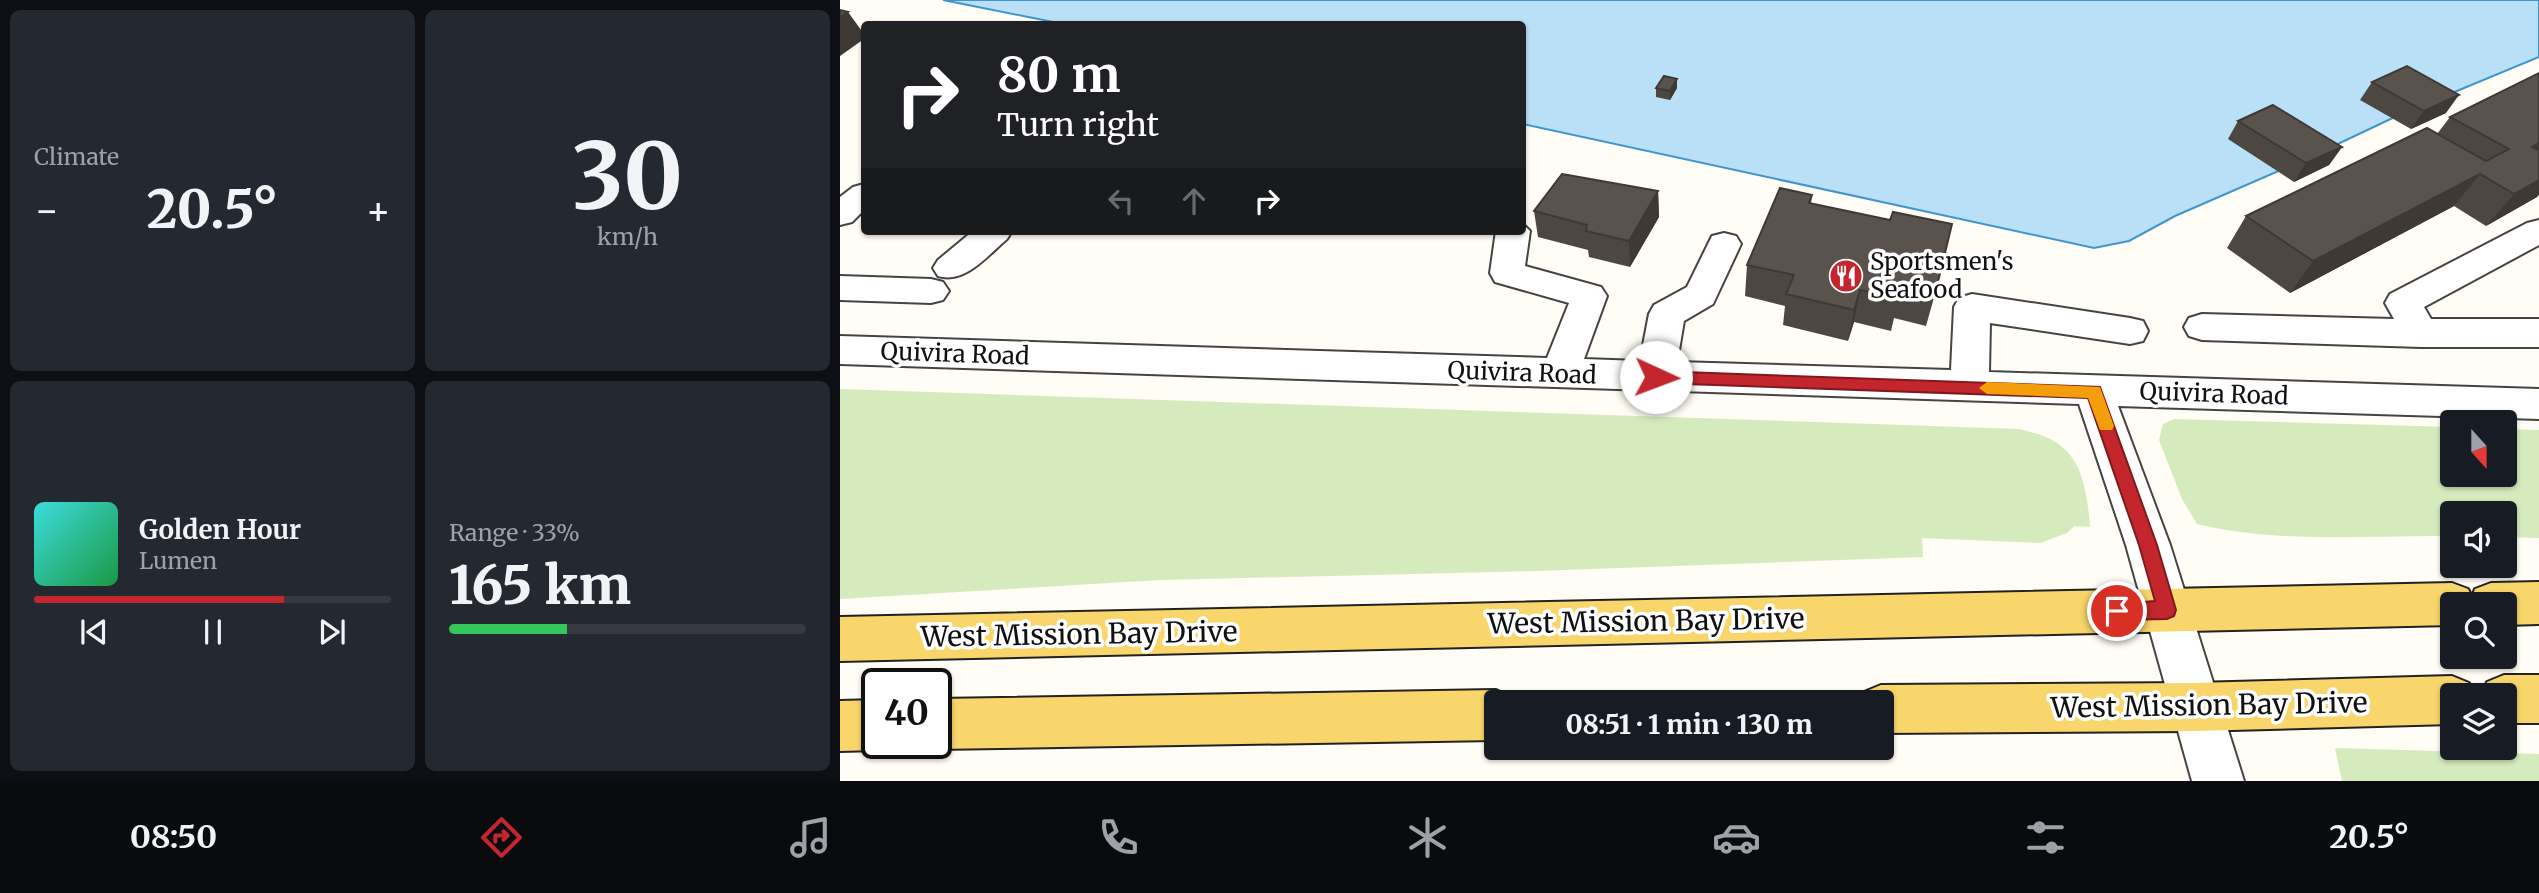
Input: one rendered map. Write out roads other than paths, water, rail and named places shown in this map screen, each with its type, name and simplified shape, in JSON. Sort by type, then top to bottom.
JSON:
[{"type":"main road","points":[[2517,603],[2539,603]]},
{"type":"main road","name":"West Mission Bay Drive","points":[[840,639],[2440,604]]},
{"type":"main road","points":[[2517,699],[2539,699]]},
{"type":"main road","name":"West Mission Bay Drive","points":[[1894,709],[2195,707],[2440,700]]},
{"type":"main road","points":[[952,724],[1484,715]]},
{"type":"main road","points":[[840,726],[861,725]]},
{"type":"street","points":[[840,214],[861,196]]},
{"type":"street","points":[[2421,333],[2403,303],[2539,231]]},
{"type":"street","points":[[840,288],[940,280],[991,235]]},
{"type":"street","points":[[1512,235],[1507,273],[1589,296],[1560,374]]},
{"type":"street","points":[[1656,377],[1667,314],[1702,295],[1724,244]]},
{"type":"street","points":[[1970,387],[1972,307],[2130,331]]},
{"type":"street","points":[[2202,327],[2539,334]]},
{"type":"street","name":"Quivira Road","points":[[840,351],[2539,404]]},
{"type":"street","points":[[2094,392],[2148,545],[2218,781]]},
{"type":"water","points":[[943,0],[2539,0],[2539,57],[2399,115],[2175,216],[2129,241],[2094,248],[1526,125],[1526,21],[1048,21]]},
{"type":"place","name":"Sportsmen's Seafood","points":[[1846,276]]}]
